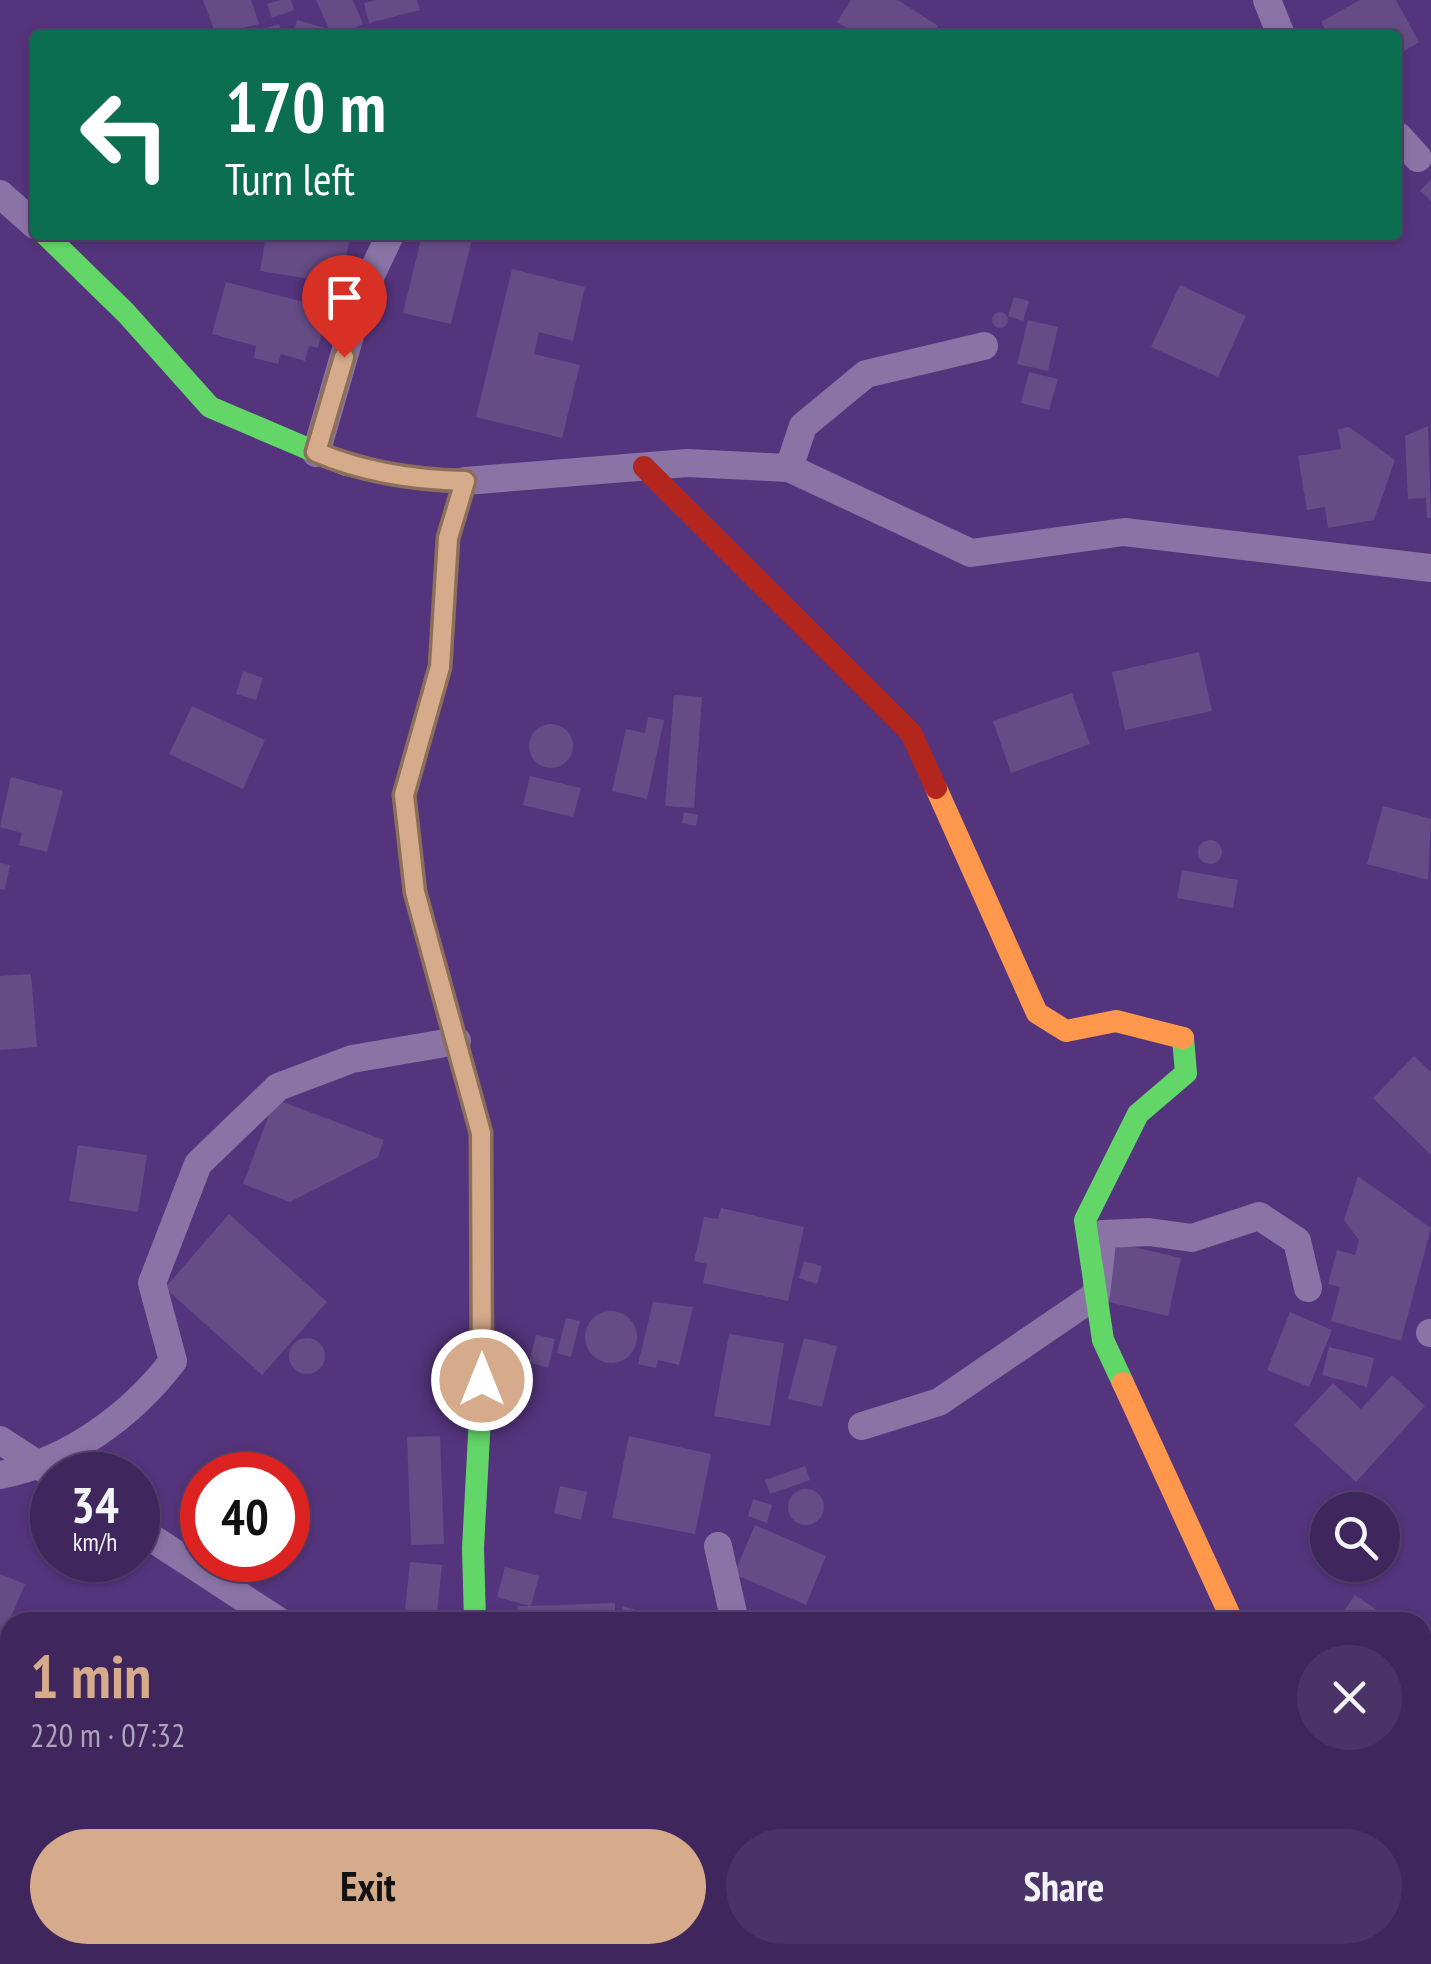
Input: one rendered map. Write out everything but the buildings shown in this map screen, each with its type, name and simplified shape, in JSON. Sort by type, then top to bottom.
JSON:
[{"type":"street","points":[[1267,0],[1278,30]]},
{"type":"street","points":[[1402,140],[1418,158]]},
{"type":"street","points":[[0,194],[30,220]]},
{"type":"street","points":[[51,240],[210,407],[346,465],[428,480],[465,481],[687,463],[789,468],[970,553],[1124,532],[1431,568]]},
{"type":"street","points":[[316,452],[362,294],[388,240]]},
{"type":"street","points":[[789,468],[804,426],[866,374],[984,346]]},
{"type":"street","points":[[644,467],[911,734],[1037,1013],[1066,1031],[1116,1020],[1185,1039],[1186,1073],[1138,1114],[1084,1220],[1103,1340],[1229,1612]]},
{"type":"street","points":[[465,481],[448,538],[440,667],[404,795],[415,892],[481,1133],[482,1380],[473,1548],[475,1612]]},
{"type":"street","points":[[73,1452],[144,1399],[173,1361],[152,1283],[198,1164],[278,1087],[352,1059],[457,1041]]},
{"type":"street","points":[[862,1426],[938,1402],[1096,1295],[1103,1234],[1149,1232],[1192,1238],[1260,1216],[1296,1242],[1308,1288]]},
{"type":"street","points":[[0,1440],[30,1459]]},
{"type":"street","points":[[0,1475],[30,1472]]},
{"type":"street","points":[[160,1544],[265,1612]]},
{"type":"street","points":[[718,1546],[732,1612]]},
{"type":"traffic: fast","points":[[51,240],[126,313],[210,407],[346,465],[429,480],[465,481],[448,538],[445,578]]},
{"type":"traffic: fast","points":[[451,1026],[481,1133],[482,1379],[473,1548],[475,1612]]},
{"type":"traffic: fast","points":[[1123,1383],[1103,1340],[1085,1220],[1138,1114],[1186,1073],[1183,1038]]},
{"type":"traffic: slow","points":[[936,788],[1037,1013],[1066,1031],[1116,1021],[1183,1038]]},
{"type":"traffic: slow","points":[[1123,1383],[1228,1612]]},
{"type":"traffic: jam","points":[[644,467],[911,733],[936,788]]},
{"type":"traffic: jam","points":[[445,578],[440,667],[405,795],[415,893],[451,1026]]},
{"type":"route","points":[[344,357],[316,452],[346,465],[428,480],[465,481],[448,538],[440,667],[404,795],[415,892],[481,1133],[482,1380]]}]
